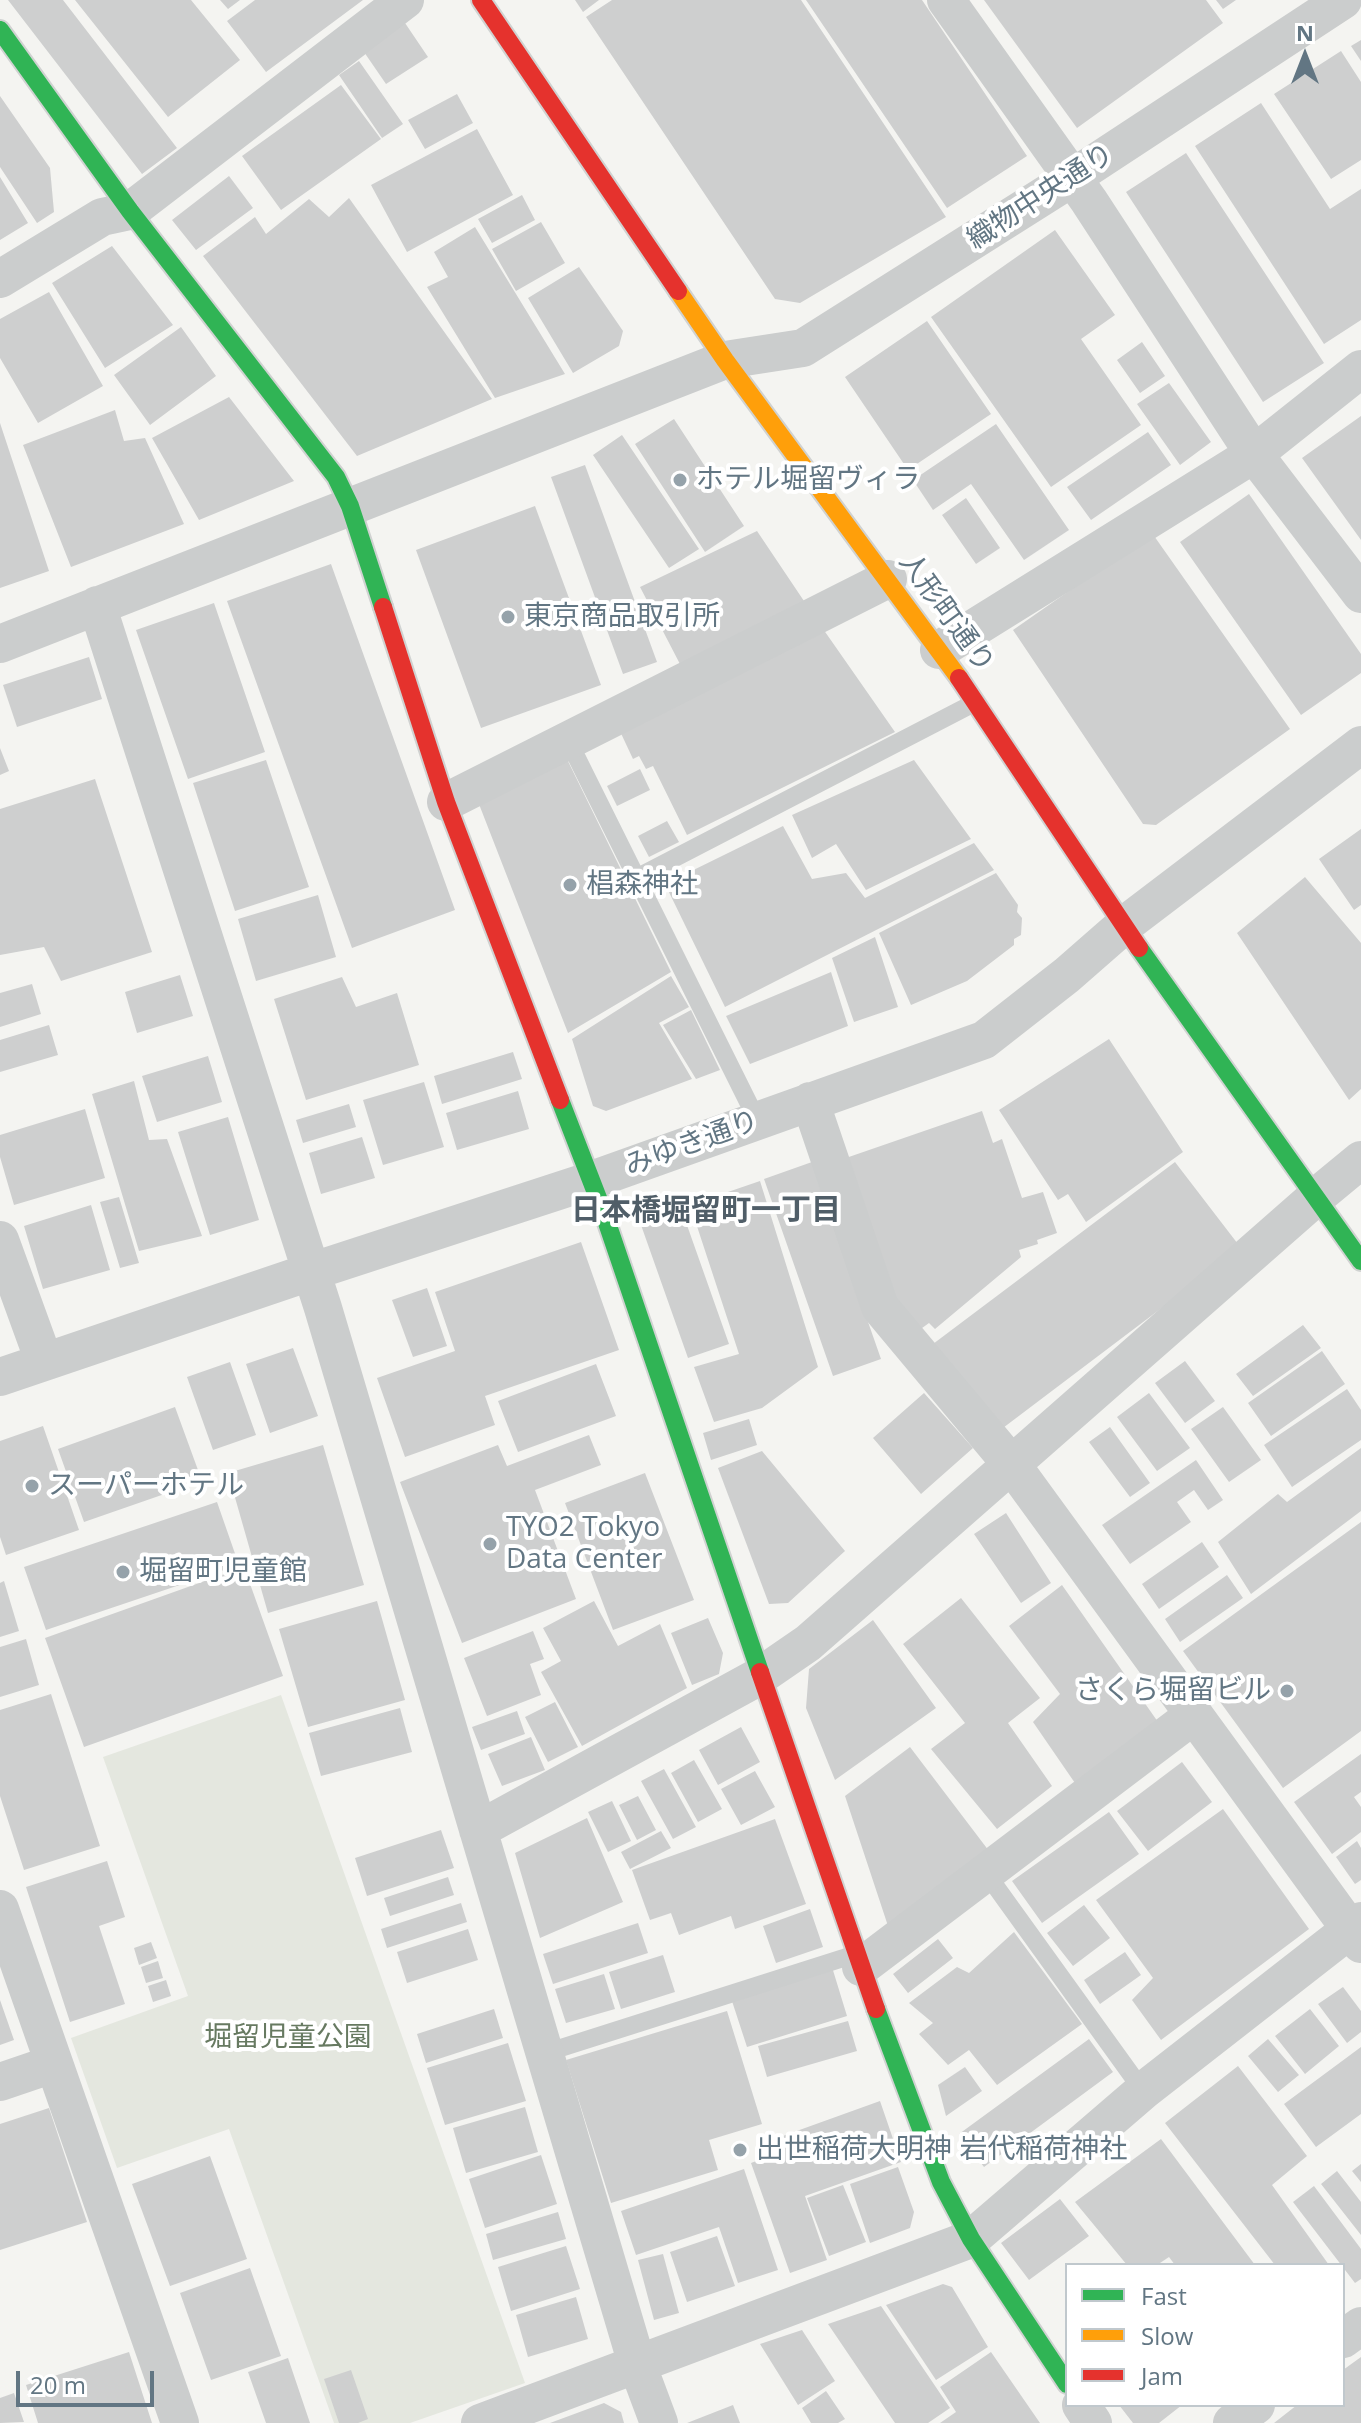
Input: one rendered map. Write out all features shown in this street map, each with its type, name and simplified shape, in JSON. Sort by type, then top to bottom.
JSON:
[{"type":"street","points":[[0,279],[102,217],[130,211],[405,0]]},
{"type":"street","name":"人形町通り","points":[[481,0],[725,360],[976,702],[1123,926],[1361,1261]]},
{"type":"street","points":[[946,0],[1072,178],[1254,454],[1361,594]]},
{"type":"street","name":"織物中央通り","points":[[0,644],[725,360],[803,348],[1072,178],[1343,0]]},
{"type":"street","points":[[0,30],[130,211],[336,477],[350,506],[446,802],[603,1211],[760,1676],[859,1960],[941,2182],[971,2239],[1065,2381]]},
{"type":"street","points":[[939,650],[1254,454],[1361,369]]},
{"type":"street","points":[[446,802],[888,579]]},
{"type":"street","points":[[97,605],[323,1308],[637,2364],[659,2423]]},
{"type":"street","name":"みゆき通り","points":[[0,1377],[589,1181],[984,1040],[1123,926],[1361,745]]},
{"type":"street","points":[[480,2423],[971,2239],[1143,2091],[1357,1931],[1194,1715],[1012,1465],[880,1307],[810,1101]]},
{"type":"street","points":[[478,1830],[760,1676],[808,1643],[1361,1160]]},
{"type":"street","points":[[0,1240],[44,1361]]},
{"type":"street","points":[[859,1960],[986,1873],[1194,1715]]},
{"type":"street","points":[[0,1909],[180,2423]]},
{"type":"street","points":[[0,2082],[53,2064]]},
{"type":"street","points":[[1232,2423],[1253,2407]]},
{"type":"lane","points":[[638,877],[976,702]]},
{"type":"lane","points":[[568,740],[757,1120]]},
{"type":"lane","points":[[986,1873],[1143,2091]]},
{"type":"lane","points":[[545,2053],[859,1960]]},
{"type":"green space","name":"堀留児童公園","points":[[281,1695],[525,2383],[410,2423],[334,2423],[229,2129],[117,2168],[71,2038],[188,1996],[103,1757]]},
{"type":"building","points":[[8,0],[63,0],[177,148],[142,174]]},
{"type":"building","points":[[75,0],[191,0],[240,60],[168,117]]},
{"type":"building","points":[[220,0],[240,0],[228,9]]},
{"type":"building","points":[[255,0],[363,0],[266,72],[227,21]]},
{"type":"building","points":[[575,0],[599,0],[583,12]]},
{"type":"building","points":[[612,0],[801,0],[946,217],[800,303],[775,299],[586,17]]},
{"type":"building","points":[[806,0],[922,0],[1027,156],[947,208]]},
{"type":"building","points":[[984,0],[1206,0],[1223,23],[1077,128]]},
{"type":"building","points":[[1216,0],[1236,0],[1223,9]]},
{"type":"building","points":[[405,23],[428,57],[386,84],[364,52]]},
{"type":"building","points":[[1361,40],[1361,61],[1351,46]]},
{"type":"building","points":[[1341,51],[1361,82],[1361,160],[1331,179],[1274,94]]},
{"type":"building","points":[[359,61],[403,124],[382,138],[339,75]]},
{"type":"building","points":[[341,85],[381,139],[281,210],[242,156]]},
{"type":"building","points":[[457,94],[473,123],[425,149],[408,120]]},
{"type":"building","points":[[0,96],[50,168],[54,212],[37,223],[0,167]]},
{"type":"building","points":[[1261,103],[1330,209],[1361,189],[1361,320],[1324,344],[1195,146]]},
{"type":"building","points":[[477,129],[513,195],[407,252],[371,185]]},
{"type":"building","points":[[1186,153],[1324,363],[1263,402],[1126,192]]},
{"type":"building","points":[[229,176],[253,208],[196,250],[172,220]]},
{"type":"building","points":[[0,177],[28,223],[0,240]]},
{"type":"building","points":[[522,195],[535,220],[492,243],[478,219]]},
{"type":"building","points":[[349,198],[492,399],[357,456],[203,256],[255,217],[266,234],[309,199],[329,217]]},
{"type":"building","points":[[541,222],[565,263],[516,291],[492,249]]},
{"type":"building","points":[[475,227],[565,374],[495,398],[427,287],[448,277],[434,252]]},
{"type":"building","points":[[1055,230],[1115,315],[1081,339],[1141,425],[1051,487],[931,317]]},
{"type":"building","points":[[112,246],[173,325],[105,368],[52,283]]},
{"type":"building","points":[[579,267],[623,331],[619,346],[573,373],[528,298]]},
{"type":"building","points":[[49,292],[103,386],[38,423],[0,358],[0,319]]},
{"type":"building","points":[[927,321],[991,414],[908,470],[845,377]]},
{"type":"building","points":[[181,327],[216,376],[150,425],[114,375]]},
{"type":"building","points":[[1142,342],[1165,376],[1140,393],[1117,360]]},
{"type":"building","points":[[1169,383],[1211,442],[1180,465],[1137,404]]},
{"type":"building","points":[[229,397],[294,481],[199,520],[152,438]]},
{"type":"building","points":[[115,410],[124,441],[145,438],[184,524],[71,567],[23,445]]},
{"type":"building","points":[[1361,416],[1361,540],[1302,458]]},
{"type":"building","points":[[674,419],[744,526],[705,552],[635,444]]},
{"type":"building","points":[[0,423],[49,571],[0,588]]},
{"type":"building","points":[[996,424],[1069,530],[1024,560],[971,484],[933,510],[913,480]]},
{"type":"building","points":[[1148,432],[1171,465],[1091,520],[1067,487]]},
{"type":"building","points":[[622,435],[699,549],[669,568],[593,455]]},
{"type":"building","points":[[585,465],[657,662],[623,674],[551,477]]},
{"type":"building","points":[[1249,494],[1361,654],[1361,673],[1301,715],[1180,542]]},
{"type":"building","points":[[966,498],[1000,548],[976,564],[942,515]]},
{"type":"building","name":"東京商品取引所","points":[[535,506],[601,685],[481,728],[416,550]]},
{"type":"building","points":[[757,531],[806,604],[681,666],[640,587]]},
{"type":"building","points":[[1152,533],[1290,729],[1156,825],[1143,824],[1013,630]]},
{"type":"building","points":[[331,564],[455,910],[352,948],[227,601]]},
{"type":"building","points":[[214,603],[265,752],[188,779],[136,630]]},
{"type":"building","points":[[821,626],[895,732],[687,835],[653,766],[646,769],[639,756],[633,759],[618,727]]},
{"type":"building","points":[[89,657],[102,699],[17,727],[3,685]]},
{"type":"building","points":[[0,748],[9,771],[0,775]]},
{"type":"building","name":"椙森神社","points":[[565,755],[671,972],[568,1033],[477,799]]},
{"type":"building","points":[[266,760],[309,887],[235,911],[193,783]]},
{"type":"building","points":[[914,760],[971,839],[866,890],[836,844],[812,858],[792,815]]},
{"type":"building","points":[[640,769],[650,790],[617,806],[607,786]]},
{"type":"building","points":[[95,779],[152,952],[61,981],[44,947],[0,955],[0,809]]},
{"type":"building","points":[[667,821],[679,842],[649,857],[638,836]]},
{"type":"building","points":[[783,826],[812,879],[846,873],[865,898],[974,843],[994,870],[725,1007],[665,884]]},
{"type":"building","points":[[1361,829],[1361,905],[1354,910],[1319,859]]},
{"type":"building","points":[[996,873],[1018,905],[1017,912],[1022,918],[1021,935],[1014,939],[1014,945],[967,981],[911,1005],[879,933]]},
{"type":"building","points":[[1305,877],[1361,943],[1361,1089],[1349,1100],[1237,933]]},
{"type":"building","points":[[318,895],[336,957],[256,981],[238,919]]},
{"type":"building","points":[[875,937],[898,1007],[854,1022],[832,958]]},
{"type":"building","points":[[831,972],[848,1026],[750,1064],[726,1016]]},
{"type":"building","points":[[180,975],[193,1016],[137,1033],[125,992]]},
{"type":"building","points":[[671,976],[689,1007],[659,1023],[692,1079],[606,1111],[593,1106],[572,1039]]},
{"type":"building","points":[[342,977],[356,1007],[397,993],[419,1065],[306,1100],[274,999]]},
{"type":"building","points":[[32,984],[41,1014],[0,1027],[0,993]]},
{"type":"building","points":[[691,1010],[720,1070],[696,1079],[663,1025]]},
{"type":"building","points":[[49,1025],[58,1055],[0,1072],[0,1040]]},
{"type":"building","points":[[1109,1039],[1183,1152],[1086,1222],[1068,1194],[1058,1200],[999,1110]]},
{"type":"building","points":[[513,1052],[522,1079],[442,1104],[434,1076]]},
{"type":"building","points":[[208,1056],[222,1102],[157,1122],[142,1076]]},
{"type":"building","points":[[134,1081],[149,1140],[167,1139],[202,1236],[139,1251],[92,1094]]},
{"type":"building","points":[[424,1082],[444,1147],[383,1165],[363,1100]]},
{"type":"building","points":[[518,1091],[529,1129],[457,1150],[446,1113]]},
{"type":"building","points":[[349,1104],[356,1127],[303,1143],[296,1120]]},
{"type":"building","points":[[85,1109],[105,1178],[14,1205],[0,1157],[0,1135]]},
{"type":"building","points":[[982,1111],[993,1143],[1002,1139],[1022,1198],[1043,1192],[1057,1233],[1019,1250],[1021,1257],[935,1329],[929,1323],[918,1331],[892,1301],[843,1159]]},
{"type":"building","points":[[228,1117],[259,1220],[210,1235],[178,1132]]},
{"type":"building","points":[[362,1137],[375,1178],[321,1194],[309,1153]]},
{"type":"building","points":[[812,1162],[881,1359],[833,1376],[764,1179]]},
{"type":"building","points":[[1175,1162],[1241,1248],[995,1434],[929,1347]]},
{"type":"building","points":[[760,1181],[818,1367],[762,1408],[714,1422],[694,1367],[739,1354],[690,1205]]},
{"type":"building","points":[[119,1197],[139,1263],[120,1268],[100,1202]]},
{"type":"building","points":[[91,1205],[110,1270],[43,1289],[24,1226]]},
{"type":"building","points":[[682,1211],[729,1344],[688,1358],[641,1225]]},
{"type":"building","points":[[581,1242],[619,1350],[485,1396],[495,1425],[405,1457],[377,1378],[455,1351],[435,1292]]},
{"type":"building","points":[[427,1288],[447,1346],[413,1357],[392,1300]]},
{"type":"building","points":[[1303,1325],[1321,1348],[1253,1396],[1236,1374]]},
{"type":"building","points":[[293,1348],[318,1416],[270,1433],[246,1364]]},
{"type":"building","points":[[1322,1351],[1345,1384],[1271,1436],[1248,1403]]},
{"type":"building","points":[[1185,1361],[1215,1401],[1185,1423],[1155,1383]]},
{"type":"building","points":[[230,1362],[256,1435],[213,1450],[187,1377]]},
{"type":"building","points":[[596,1364],[616,1416],[518,1452],[498,1401]]},
{"type":"building","points":[[1347,1389],[1361,1410],[1361,1440],[1292,1487],[1264,1445]]},
{"type":"building","points":[[924,1393],[973,1448],[921,1494],[873,1438]]},
{"type":"building","points":[[1149,1393],[1190,1448],[1157,1471],[1117,1417]]},
{"type":"building","points":[[175,1407],[202,1481],[84,1522],[58,1449]]},
{"type":"building","points":[[1223,1407],[1261,1460],[1229,1482],[1191,1429]]},
{"type":"building","points":[[749,1419],[757,1445],[711,1460],[703,1433]]},
{"type":"building","name":"スーパーホテル","points":[[43,1426],[79,1530],[6,1555],[0,1537],[0,1441]]},
{"type":"building","points":[[1110,1427],[1150,1483],[1130,1497],[1089,1442]]},
{"type":"building","name":"TYO2 Tokyo Data Center","points":[[589,1435],[601,1465],[535,1490],[576,1599],[462,1643],[400,1482],[498,1445],[507,1466]]},
{"type":"building","points":[[323,1445],[364,1585],[268,1613],[228,1473]]},
{"type":"building","points":[[1361,1448],[1361,1511],[1251,1594],[1218,1542],[1278,1494],[1287,1502]]},
{"type":"building","points":[[762,1451],[845,1551],[788,1603],[769,1604],[718,1468]]},
{"type":"building","points":[[1196,1460],[1223,1500],[1208,1510],[1194,1490],[1177,1502],[1191,1522],[1130,1564],[1102,1525]]},
{"type":"building","points":[[645,1473],[694,1600],[613,1630],[565,1503]]},
{"type":"building","points":[[217,1502],[239,1565],[46,1630],[24,1567]]},
{"type":"building","points":[[1006,1513],[1051,1583],[1021,1603],[974,1534]]},
{"type":"building","name":"さくら堀留ビル","points":[[1361,1522],[1361,1731],[1283,1788],[1183,1651]]},
{"type":"building","points":[[1202,1542],[1219,1567],[1159,1609],[1142,1584]]},
{"type":"building","points":[[244,1567],[283,1676],[84,1747],[45,1638]]},
{"type":"building","points":[[1227,1575],[1243,1598],[1180,1642],[1165,1619]]},
{"type":"building","points":[[4,1581],[19,1631],[0,1637],[0,1583]]},
{"type":"building","points":[[1062,1585],[1158,1722],[1077,1786],[1033,1722],[1060,1694],[1009,1626]]},
{"type":"building","points":[[961,1598],[1040,1698],[1008,1723],[1052,1786],[997,1829],[931,1749],[965,1723],[903,1644]]},
{"type":"building","points":[[377,1601],[405,1700],[308,1727],[279,1629]]},
{"type":"building","points":[[594,1601],[618,1646],[660,1624],[687,1688],[582,1746],[541,1672],[561,1661],[543,1628]]},
{"type":"building","points":[[708,1618],[723,1653],[719,1674],[692,1685],[671,1633]]},
{"type":"building","points":[[873,1620],[936,1708],[835,1780],[806,1708],[809,1669]]},
{"type":"building","points":[[533,1631],[544,1659],[530,1664],[541,1695],[487,1716],[464,1658]]},
{"type":"building","points":[[26,1639],[39,1685],[0,1697],[0,1647]]},
{"type":"building","points":[[51,1694],[100,1846],[24,1870],[0,1796],[0,1710]]},
{"type":"building","points":[[555,1702],[578,1747],[548,1762],[525,1717]]},
{"type":"building","points":[[400,1708],[412,1752],[321,1776],[309,1733]]},
{"type":"building","points":[[517,1711],[525,1734],[481,1750],[472,1727]]},
{"type":"building","points":[[741,1727],[760,1762],[718,1785],[699,1750]]},
{"type":"building","points":[[531,1737],[545,1770],[502,1786],[488,1754]]},
{"type":"building","points":[[910,1747],[989,1851],[888,1926],[845,1796]]},
{"type":"building","points":[[1361,1754],[1361,1792],[1354,1797],[1361,1807],[1361,1832],[1332,1854],[1294,1802]]},
{"type":"building","points":[[694,1760],[722,1809],[698,1822],[671,1773]]},
{"type":"building","points":[[1182,1762],[1212,1802],[1148,1851],[1117,1811]]},
{"type":"building","points":[[664,1769],[696,1827],[673,1839],[641,1781]]},
{"type":"building","points":[[755,1771],[775,1807],[741,1825],[721,1789]]},
{"type":"building","points":[[638,1796],[656,1830],[637,1840],[619,1805]]},
{"type":"building","points":[[612,1801],[631,1841],[608,1852],[588,1812]]},
{"type":"building","points":[[1223,1809],[1309,1929],[1161,2040],[1132,2000],[1153,1978],[1096,1900]]},
{"type":"building","points":[[1109,1812],[1139,1854],[1042,1923],[1012,1881]]},
{"type":"building","points":[[587,1818],[623,1902],[540,1938],[515,1853]]},
{"type":"building","points":[[775,1819],[806,1904],[735,1929],[731,1916],[679,1935],[671,1913],[650,1920],[632,1870]]},
{"type":"building","points":[[441,1830],[454,1868],[367,1896],[355,1858]]},
{"type":"building","points":[[661,1831],[671,1848],[630,1869],[621,1852]]},
{"type":"building","points":[[1357,1841],[1361,1848],[1361,1880],[1355,1884],[1336,1857]]},
{"type":"building","points":[[107,1861],[125,1917],[99,1926],[125,2004],[70,2022],[26,1887]]},
{"type":"building","points":[[448,1877],[454,1895],[390,1916],[384,1898]]},
{"type":"building","points":[[461,1903],[467,1922],[387,1948],[381,1929]]},
{"type":"building","points":[[1084,1905],[1110,1938],[1073,1966],[1047,1933]]},
{"type":"building","points":[[810,1909],[823,1947],[776,1963],[763,1926]]},
{"type":"building","points":[[638,1923],[648,1953],[553,1984],[543,1954]]},
{"type":"building","points":[[468,1929],[478,1960],[407,1983],[397,1952]]},
{"type":"building","points":[[1014,1932],[1082,2024],[997,2085],[969,2050],[948,2065],[919,2034],[933,2023],[909,2003],[957,1967],[969,1973]]},
{"type":"building","points":[[938,1939],[953,1958],[908,1993],[893,1974]]},
{"type":"building","points":[[151,1942],[157,1958],[139,1965],[134,1948]]},
{"type":"building","points":[[1125,1952],[1141,1975],[1100,2004],[1084,1980]]},
{"type":"building","points":[[663,1955],[675,1992],[621,2009],[609,1972]]},
{"type":"building","points":[[158,1961],[163,1978],[146,1983],[141,1967]]},
{"type":"building","points":[[832,1967],[847,2016],[747,2047],[731,1998]]},
{"type":"building","points":[[604,1974],[615,2009],[566,2023],[555,1989]]},
{"type":"building","points":[[166,1980],[171,1996],[153,2002],[148,1986]]},
{"type":"building","points":[[1343,1987],[1361,2011],[1361,2032],[1347,2043],[1318,2004]]},
{"type":"building","points":[[0,2000],[14,2040],[0,2045]]},
{"type":"building","points":[[494,2009],[503,2038],[426,2063],[417,2034]]},
{"type":"building","points":[[1310,2009],[1339,2046],[1305,2074],[1275,2036]]},
{"type":"building","points":[[727,2011],[762,2124],[709,2140],[718,2170],[611,2203],[566,2060]]},
{"type":"building","points":[[848,2021],[857,2051],[767,2077],[758,2046]]},
{"type":"building","points":[[1089,2039],[1113,2072],[984,2167],[959,2134]]},
{"type":"building","points":[[1268,2039],[1299,2075],[1278,2092],[1248,2056]]},
{"type":"building","points":[[508,2043],[526,2101],[445,2125],[427,2068]]},
{"type":"building","points":[[1361,2047],[1361,2114],[1316,2147],[1284,2104]]},
{"type":"building","points":[[1238,2066],[1307,2156],[1272,2185],[1328,2263],[1273,2263],[1165,2123]]},
{"type":"building","points":[[965,2067],[982,2091],[946,2116],[938,2085]]},
{"type":"building","points":[[880,2101],[901,2162],[805,2196],[827,2260],[790,2273],[751,2163],[785,2150],[780,2137]]},
{"type":"building","points":[[525,2107],[538,2152],[466,2173],[453,2128]]},
{"type":"building","points":[[49,2108],[87,2222],[0,2250],[0,2124]]},
{"type":"building","points":[[1161,2139],[1254,2263],[1174,2263],[1169,2257],[1160,2263],[1125,2263],[1075,2202]]},
{"type":"building","points":[[541,2155],[557,2204],[485,2228],[469,2179]]},
{"type":"building","points":[[210,2156],[247,2259],[170,2286],[132,2184]]},
{"type":"building","points":[[1361,2164],[1361,2182],[1352,2171]]},
{"type":"building","points":[[898,2167],[914,2212],[910,2228],[870,2243],[850,2184]]},
{"type":"building","points":[[744,2169],[778,2270],[738,2283],[719,2227],[636,2255],[621,2211]]},
{"type":"building","points":[[1337,2171],[1361,2202],[1361,2235],[1321,2184]]},
{"type":"building","points":[[843,2185],[866,2242],[829,2256],[807,2198]]},
{"type":"building","points":[[1314,2186],[1361,2249],[1361,2279],[1355,2283],[1345,2270],[1345,2263],[1340,2263],[1293,2202]]},
{"type":"building","points":[[1060,2199],[1089,2236],[1029,2280],[1001,2243]]},
{"type":"building","points":[[558,2212],[566,2239],[493,2260],[486,2234]]},
{"type":"building","points":[[717,2236],[735,2286],[687,2302],[670,2252]]},
{"type":"building","points":[[566,2246],[580,2289],[511,2311],[498,2267]]},
{"type":"building","points":[[663,2254],[679,2313],[654,2320],[638,2260]]},
{"type":"building","points":[[250,2268],[281,2356],[211,2380],[180,2293]]},
{"type":"building","points":[[943,2284],[952,2287],[988,2347],[936,2380],[886,2305]]},
{"type":"building","points":[[576,2297],[588,2339],[528,2357],[516,2315]]},
{"type":"building","points":[[881,2306],[950,2408],[928,2423],[895,2423],[828,2324]]},
{"type":"building","points":[[802,2330],[835,2381],[798,2405],[760,2344]]},
{"type":"building","points":[[129,2352],[152,2423],[38,2423],[26,2385]]},
{"type":"building","points":[[991,2352],[1040,2423],[940,2423],[956,2412],[940,2387]]},
{"type":"building","points":[[1361,2357],[1361,2423],[1274,2423],[1294,2407],[1345,2407],[1345,2369]]},
{"type":"building","points":[[288,2358],[310,2423],[266,2423],[248,2372]]},
{"type":"building","points":[[351,2370],[368,2419],[358,2423],[339,2423],[324,2379]]},
{"type":"building","points":[[826,2391],[845,2419],[838,2423],[811,2423],[802,2408]]},
{"type":"building","points":[[14,2393],[24,2422],[0,2423],[0,2398]]},
{"type":"building","points":[[604,2403],[621,2412],[624,2423],[550,2423]]},
{"type":"building","points":[[733,2405],[740,2423],[687,2423]]},
{"type":"building","points":[[1121,2407],[1179,2407],[1159,2423],[1133,2423]]},
{"type":"traffic: fast","points":[[0,30],[130,211],[336,477],[350,506],[383,607]]},
{"type":"traffic: fast","points":[[1139,948],[1361,1261]]},
{"type":"traffic: fast","points":[[560,1100],[603,1211],[760,1672]]},
{"type":"traffic: fast","points":[[876,2009],[941,2182],[971,2239],[1065,2381]]},
{"type":"traffic: slow","points":[[678,291],[725,360],[959,678]]},
{"type":"traffic: jam","points":[[481,0],[678,291]]},
{"type":"traffic: jam","points":[[383,607],[446,802],[560,1100]]},
{"type":"traffic: jam","points":[[959,678],[1139,948]]},
{"type":"traffic: jam","points":[[760,1672],[876,2009]]},
{"type":"place","name":"ホテル堀留ヴィラ","points":[[680,480]]},
{"type":"place","name":"東京商品取引所","points":[[508,617]]},
{"type":"place","name":"椙森神社","points":[[570,885]]},
{"type":"place","name":"スーパーホテル","points":[[32,1486]]},
{"type":"place","name":"TYO2 Tokyo Data Center","points":[[490,1544]]},
{"type":"place","name":"堀留町児童館","points":[[123,1572]]},
{"type":"place","name":"さくら堀留ビル","points":[[1287,1691]]},
{"type":"place","name":"出世稲荷大明神 岩代稲荷神社","points":[[740,2150]]},
{"type":"district","name":"日本橋堀留町一丁目","points":[[706,1211]]}]
